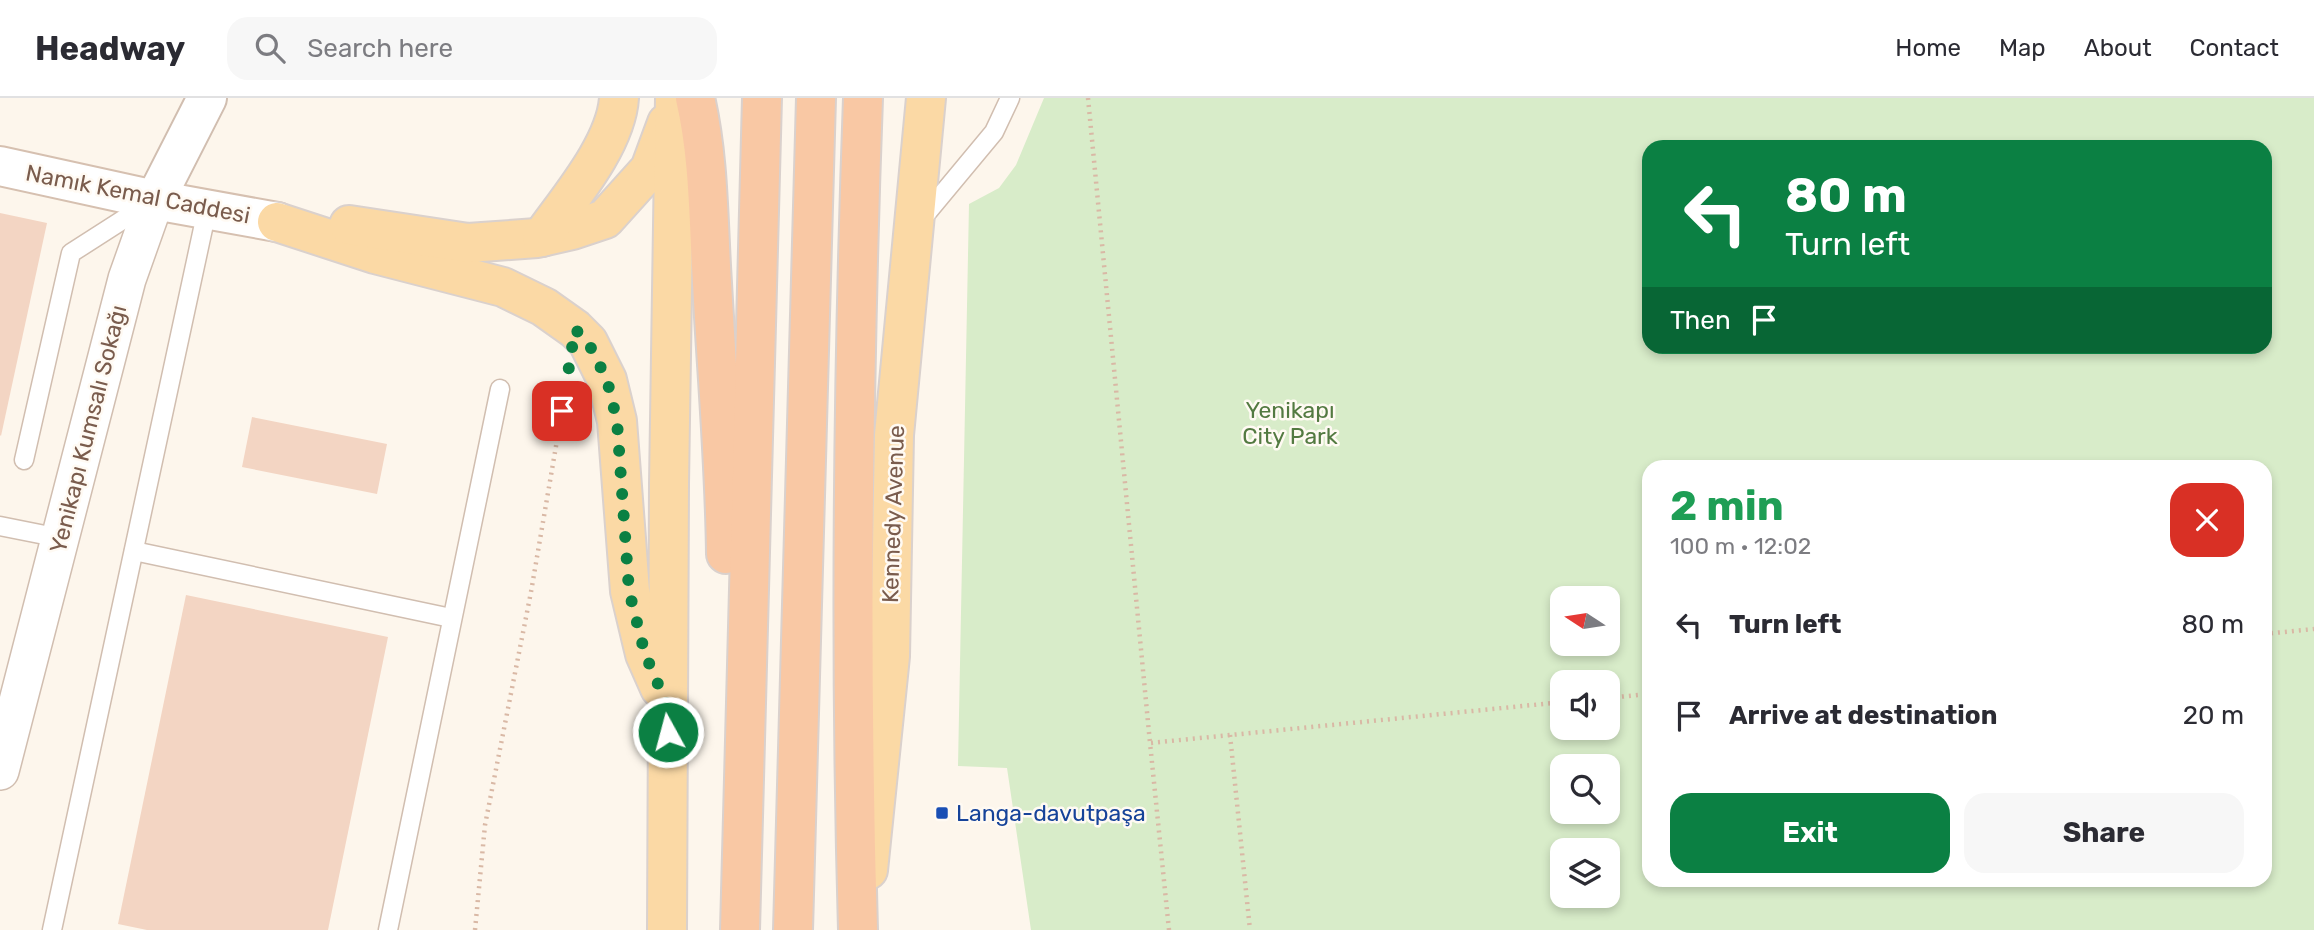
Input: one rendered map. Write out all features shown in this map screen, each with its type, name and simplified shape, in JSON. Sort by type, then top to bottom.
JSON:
[{"type":"highway","points":[[740,930],[762,98]]},
{"type":"highway","points":[[793,930],[816,98]]},
{"type":"highway","points":[[859,930],[852,700],[863,98]]},
{"type":"highway","points":[[682,99],[702,127],[722,439],[727,587],[733,653],[747,726]]},
{"type":"main road","name":"Yenikapı Kumsalı Sokağı","points":[[155,200],[207,98]]},
{"type":"main road","points":[[542,237],[599,156],[619,108],[619,98]]},
{"type":"main road","points":[[276,222],[342,224],[468,243],[542,237],[605,219],[650,169],[682,99]]},
{"type":"main road","points":[[667,930],[669,484],[682,99]]},
{"type":"main road","name":"Kennedy Avenue","points":[[859,930],[873,833],[890,656],[894,435],[927,102]]},
{"type":"main road","name":"Namık Kemal Caddesi","points":[[0,166],[155,200],[276,222]]},
{"type":"main road","points":[[276,222],[374,254],[503,287],[544,307],[588,342],[607,380],[618,434],[629,591],[645,654],[668,707]]},
{"type":"street","name":"Yenikapı Kumsalı Sokağı","points":[[0,771],[127,279],[155,200]]},
{"type":"lane","points":[[915,227],[994,132],[1010,98]]},
{"type":"lane","points":[[24,460],[71,253],[155,200]]},
{"type":"lane","points":[[52,930],[207,210]]},
{"type":"lane","points":[[387,930],[500,389]]},
{"type":"lane","points":[[0,526],[60,538]]},
{"type":"lane","points":[[134,551],[451,618]]},
{"type":"path","points":[[1088,98],[1169,930]]},
{"type":"path","points":[[475,930],[485,825],[531,592],[575,329]]},
{"type":"path","points":[[2272,633],[2314,629]]},
{"type":"path","points":[[1620,697],[1642,695]]},
{"type":"path","points":[[1150,743],[1550,703]]},
{"type":"path","points":[[1230,735],[1250,930]]},
{"type":"green space","name":"Yenikapı City Park","points":[[1044,98],[2314,98],[2314,930],[1031,930],[1007,768],[958,766],[969,204],[999,188],[1016,165]]},
{"type":"building","points":[[0,213],[47,223],[1,436],[0,435]]},
{"type":"building","points":[[252,417],[387,444],[377,494],[242,467]]},
{"type":"building","points":[[186,595],[388,637],[328,930],[147,930],[118,924]]},
{"type":"place","name":"Langa-davutpaşa","points":[[942,813]]},
{"type":"route","points":[[562,411],[575,329],[588,342],[607,380],[617,421],[629,591],[645,654],[668,707],[668,732]]}]
